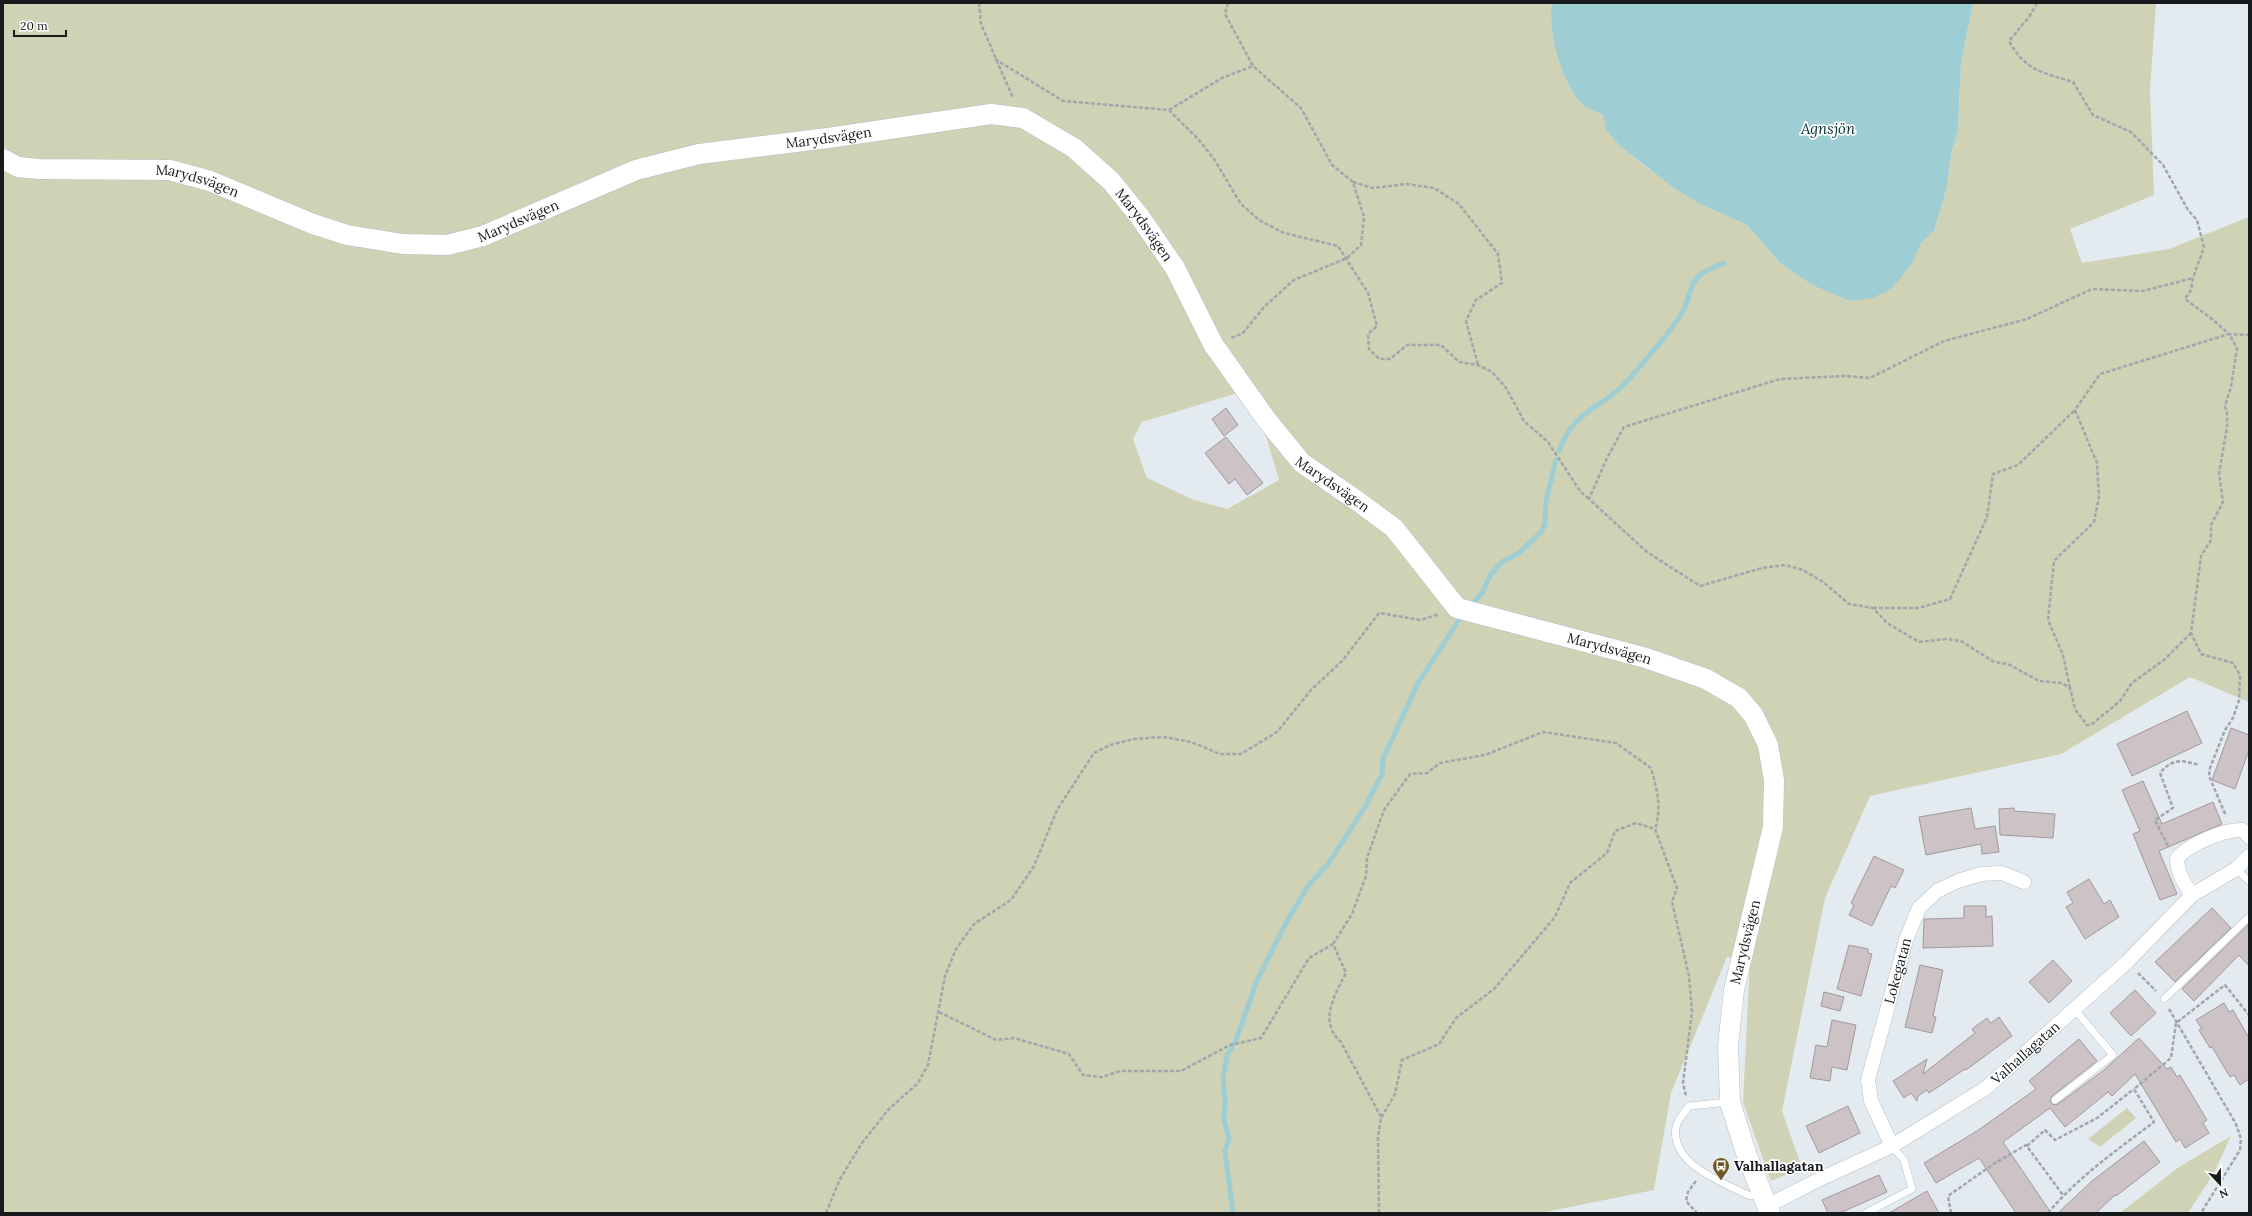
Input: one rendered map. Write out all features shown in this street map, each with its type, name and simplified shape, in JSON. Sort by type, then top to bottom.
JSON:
[{"type":"street","name":"Marydsvägen","points":[[3,159],[18,167],[39,169],[170,170],[210,181],[313,224],[347,235],[403,244],[447,245],[483,236],[636,170],[699,154],[828,138],[991,114],[1022,118],[1074,148],[1111,181],[1140,217],[1175,268],[1213,344],[1266,418],[1302,463],[1394,528],[1457,608],[1646,658],[1706,679],[1739,698],[1754,716],[1768,746],[1774,780],[1773,827],[1734,990],[1728,1046],[1730,1102],[1766,1204]]},
{"type":"street","points":[[2192,895],[2184,883],[2177,867],[2176,858],[2184,850],[2232,830],[2243,830],[2249,837]]},
{"type":"street","name":"Valhallagatan","points":[[1766,1204],[1892,1146],[1986,1088],[2127,962],[2192,895],[2236,869],[2249,856]]},
{"type":"street","name":"Lokegatan","points":[[1892,1146],[1871,1101],[1868,1080],[1906,940],[1919,908],[1937,891],[1958,881],[1981,874],[2002,873],[2024,882]]},
{"type":"lane","points":[[2236,869],[2249,881]]},
{"type":"lane","points":[[2164,1000],[2249,917]]},
{"type":"lane","points":[[2055,1100],[2113,1055],[2075,1010]]},
{"type":"lane","points":[[1730,1102],[1689,1106],[1676,1126],[1676,1141],[1681,1153],[1695,1166],[1766,1204]]},
{"type":"lane","points":[[1866,1213],[1912,1189],[1904,1160],[1892,1146]]},
{"type":"path","points":[[979,3],[981,24],[1022,118]]},
{"type":"path","points":[[1228,3],[1225,14],[1253,66],[1301,108],[1332,165],[1353,182],[1373,188],[1406,184],[1434,188],[1459,204],[1498,254],[1502,283],[1476,300],[1466,321],[1478,365]]},
{"type":"path","points":[[2037,3],[2029,18],[2009,41],[2016,55],[2032,69],[2073,82],[2093,115],[2131,132],[2163,165],[2188,210],[2197,220],[2204,247],[2193,278],[2191,290],[2185,299],[2229,334],[2237,348],[2231,387],[2225,406],[2228,413],[2227,427],[2219,474],[2223,502],[2212,525],[2211,540],[2201,556],[2191,633],[2201,654],[2233,662],[2240,675],[2239,700],[2233,718],[2225,730],[2210,768],[2209,776],[2232,830]]},
{"type":"path","points":[[995,59],[1063,101],[1169,110],[1222,78],[1253,66]]},
{"type":"path","points":[[1169,110],[1198,139],[1214,159],[1240,204],[1259,220],[1284,232],[1338,246],[1368,293],[1377,326],[1368,334],[1369,349],[1379,359],[1390,360],[1407,345],[1441,345],[1459,362],[1478,365],[1492,372],[1506,388],[1524,421],[1548,442],[1580,491],[1647,552],[1700,586],[1762,568],[1785,565],[1803,570],[1823,582],[1849,604],[1873,608],[1919,608],[1950,599],[1987,517],[1993,474],[2018,465],[2075,410],[2100,374],[2229,334],[2249,335]]},
{"type":"path","points":[[1213,344],[1242,334],[1265,306],[1294,280],[1347,258],[1361,245],[1364,217],[1353,182]]},
{"type":"path","points":[[1589,499],[1606,460],[1624,427],[1780,379],[1846,376],[1870,378],[1944,341],[2027,319],[2092,289],[2143,291],[2193,278]]},
{"type":"path","points":[[2075,410],[2097,463],[2099,497],[2094,522],[2054,561],[2048,620],[2063,655],[2075,709],[2081,720],[2086,725],[2091,725],[2120,701],[2132,683],[2165,659],[2191,633]]},
{"type":"path","points":[[826,1213],[840,1179],[862,1143],[888,1110],[918,1083],[928,1065],[946,976],[956,949],[974,924],[1011,900],[1034,866],[1057,810],[1094,754],[1110,745],[1133,739],[1165,737],[1191,742],[1220,754],[1241,754],[1277,732],[1311,690],[1343,660],[1380,613],[1421,620],[1457,608]]},
{"type":"path","points":[[1873,608],[1887,623],[1919,642],[1946,639],[1961,641],[1994,662],[2008,664],[2039,681],[2062,682],[2070,688]]},
{"type":"path","points":[[939,1012],[996,1040],[1014,1038],[1069,1054],[1083,1074],[1102,1077],[1120,1071],[1181,1071],[1230,1045],[1261,1038],[1309,958],[1333,944],[1354,907],[1366,876],[1367,858],[1384,810],[1410,774],[1427,773],[1440,763],[1485,755],[1543,732],[1616,744],[1651,768],[1660,802],[1659,816],[1655,829],[1677,888],[1672,902],[1689,976],[1692,1012],[1683,1083],[1689,1106]]},
{"type":"path","points":[[2176,858],[2165,844],[2155,820],[2173,808],[2160,773],[2173,762],[2186,761],[2199,765]]},
{"type":"path","points":[[1379,1213],[1377,1169],[1378,1137],[1381,1118],[1395,1094],[1402,1060],[1439,1044],[1456,1018],[1494,989],[1555,918],[1570,883],[1607,853],[1614,831],[1636,824],[1655,829]]},
{"type":"path","points":[[1333,944],[1346,973],[1333,998],[1329,1015],[1334,1036],[1342,1042],[1381,1118]]},
{"type":"path","points":[[1951,1213],[1948,1196],[1995,1163],[2026,1145],[2027,1146],[2045,1130],[2055,1140],[2097,1118],[2171,1058],[2176,1023],[2225,985],[2249,1015]]},
{"type":"path","points":[[2176,1023],[2236,1124],[2241,1139],[2240,1150],[2201,1213]]},
{"type":"path","points":[[2048,1213],[2063,1195],[2097,1165],[2154,1122],[2134,1088]]},
{"type":"path","points":[[2027,1146],[2063,1195]]},
{"type":"path","points":[[1697,1213],[1686,1201],[1688,1192],[1697,1181],[1701,1180]]},
{"type":"green space","points":[[3,3],[1552,3],[1551,14],[1554,42],[1569,85],[1575,96],[1583,105],[1603,115],[1606,130],[1621,147],[1647,168],[1702,205],[1747,225],[1780,263],[1812,285],[1850,301],[1888,291],[1913,262],[1921,243],[1934,231],[1947,187],[1951,154],[1958,130],[1961,63],[1973,3],[2156,3],[2150,91],[2154,195],[2070,229],[2082,263],[2169,249],[2249,217],[2249,702],[2190,677],[2061,754],[1870,796],[1825,898],[1782,1111],[1802,1168],[1771,1181],[1743,1102],[1750,961],[1727,957],[1671,1093],[1654,1190],[1540,1213],[3,1213]],"holes":[[[1241,392],[1266,436],[1279,480],[1227,509],[1194,500],[1147,478],[1133,439],[1142,422]]]},
{"type":"green space","points":[[2127,1108],[2136,1118],[2100,1147],[2088,1139]]},
{"type":"green space","points":[[2231,1136],[2214,1173],[2188,1213],[2120,1213],[2179,1167]]},
{"type":"water","name":"Agnsjön","points":[[1552,3],[1973,3],[1961,63],[1958,130],[1951,154],[1947,187],[1934,231],[1921,243],[1913,262],[1900,279],[1888,291],[1872,298],[1850,301],[1812,285],[1780,263],[1747,225],[1702,205],[1674,188],[1621,147],[1606,130],[1603,115],[1583,105],[1575,96],[1569,85],[1554,42],[1551,14]]},
{"type":"building","points":[[1226,408],[1238,425],[1224,436],[1212,419]]},
{"type":"building","points":[[1226,437],[1263,483],[1247,495],[1235,479],[1229,484],[1205,453]]},
{"type":"building","points":[[2187,711],[2202,743],[2132,776],[2117,744]]},
{"type":"building","points":[[2231,728],[2249,735],[2249,750],[2235,789],[2212,780]]},
{"type":"building","points":[[2143,781],[2162,824],[2213,802],[2222,824],[2159,851],[2177,894],[2160,900],[2133,834],[2140,831],[2122,790]]},
{"type":"building","points":[[1971,808],[1975,829],[1995,826],[1999,852],[1982,854],[1981,844],[1926,855],[1919,817]]},
{"type":"building","points":[[2014,808],[2014,811],[2055,814],[2053,838],[2000,835],[1999,809]]},
{"type":"building","points":[[1874,856],[1904,870],[1895,888],[1891,886],[1872,926],[1849,915],[1854,905],[1851,903]]},
{"type":"building","points":[[2089,879],[2104,904],[2110,900],[2119,917],[2085,939],[2066,907],[2073,903],[2067,892]]},
{"type":"building","points":[[1964,906],[1986,906],[1986,917],[1992,916],[1993,946],[1923,948],[1924,919],[1964,918]]},
{"type":"building","points":[[2212,908],[2231,928],[2175,982],[2155,962]]},
{"type":"building","points":[[2249,924],[2249,966],[2239,955],[2194,1001],[2182,989]]},
{"type":"building","points":[[1849,945],[1868,949],[1868,953],[1872,954],[1861,996],[1837,989]]},
{"type":"building","points":[[2053,960],[2072,981],[2049,1003],[2029,982]]},
{"type":"building","points":[[1920,965],[1943,970],[1933,1016],[1936,1017],[1932,1033],[1905,1027]]},
{"type":"building","points":[[2135,990],[2156,1013],[2131,1036],[2110,1013]]},
{"type":"building","points":[[1824,992],[1844,997],[1840,1011],[1821,1006]]},
{"type":"building","points":[[2224,1003],[2229,1012],[2233,1010],[2249,1038],[2249,1079],[2240,1085],[2234,1075],[2230,1077],[2212,1047],[2210,1048],[2199,1030],[2202,1029],[2196,1020]]},
{"type":"building","points":[[1999,1017],[2012,1036],[1966,1070],[1965,1069],[1929,1093],[1927,1090],[1918,1096],[1917,1101],[1911,1093],[1904,1098],[1893,1081],[1927,1059],[1923,1074],[1975,1033],[1972,1029],[1987,1018],[1991,1023]]},
{"type":"building","points":[[1832,1020],[1856,1025],[1847,1070],[1832,1067],[1830,1081],[1810,1078],[1816,1045],[1827,1047]]},
{"type":"building","points":[[2139,1038],[2167,1069],[2171,1067],[2177,1077],[2180,1075],[2207,1120],[2203,1123],[2209,1133],[2185,1148],[2180,1139],[2176,1142],[2135,1074],[2112,1096],[2108,1092],[2065,1127],[2050,1108],[2003,1142],[2051,1213],[2016,1213],[1979,1158],[1936,1183],[1924,1163],[1977,1131],[2036,1089],[2029,1081],[2079,1039],[2097,1061],[2052,1096],[2050,1101],[2053,1105],[2058,1104],[2104,1070]]},
{"type":"building","points":[[1848,1106],[1860,1133],[1819,1153],[1806,1126]]},
{"type":"building","points":[[2144,1141],[2160,1162],[2116,1196],[2115,1195],[2096,1213],[2058,1213],[2092,1181]]},
{"type":"building","points":[[1879,1175],[1887,1192],[1840,1213],[1828,1213],[1822,1200]]},
{"type":"building","points":[[1927,1191],[1939,1213],[1889,1213]]},
{"type":"waterway","points":[[1559,451],[1573,425],[1620,388],[1665,337],[1683,311],[1692,285],[1697,278],[1706,271],[1724,263]]},
{"type":"waterway","points":[[1470,607],[1482,593],[1491,574],[1502,562],[1519,553],[1541,532],[1545,524],[1546,501],[1556,460]]},
{"type":"waterway","points":[[1233,1213],[1225,1151],[1229,1138],[1224,1121],[1225,1102],[1223,1077],[1227,1056],[1236,1040],[1256,983],[1287,921],[1308,886],[1328,864],[1365,807],[1382,774],[1383,759],[1418,683],[1459,620]]},
{"type":"place","name":"Valhallagatan","points":[[1721,1181]]}]
